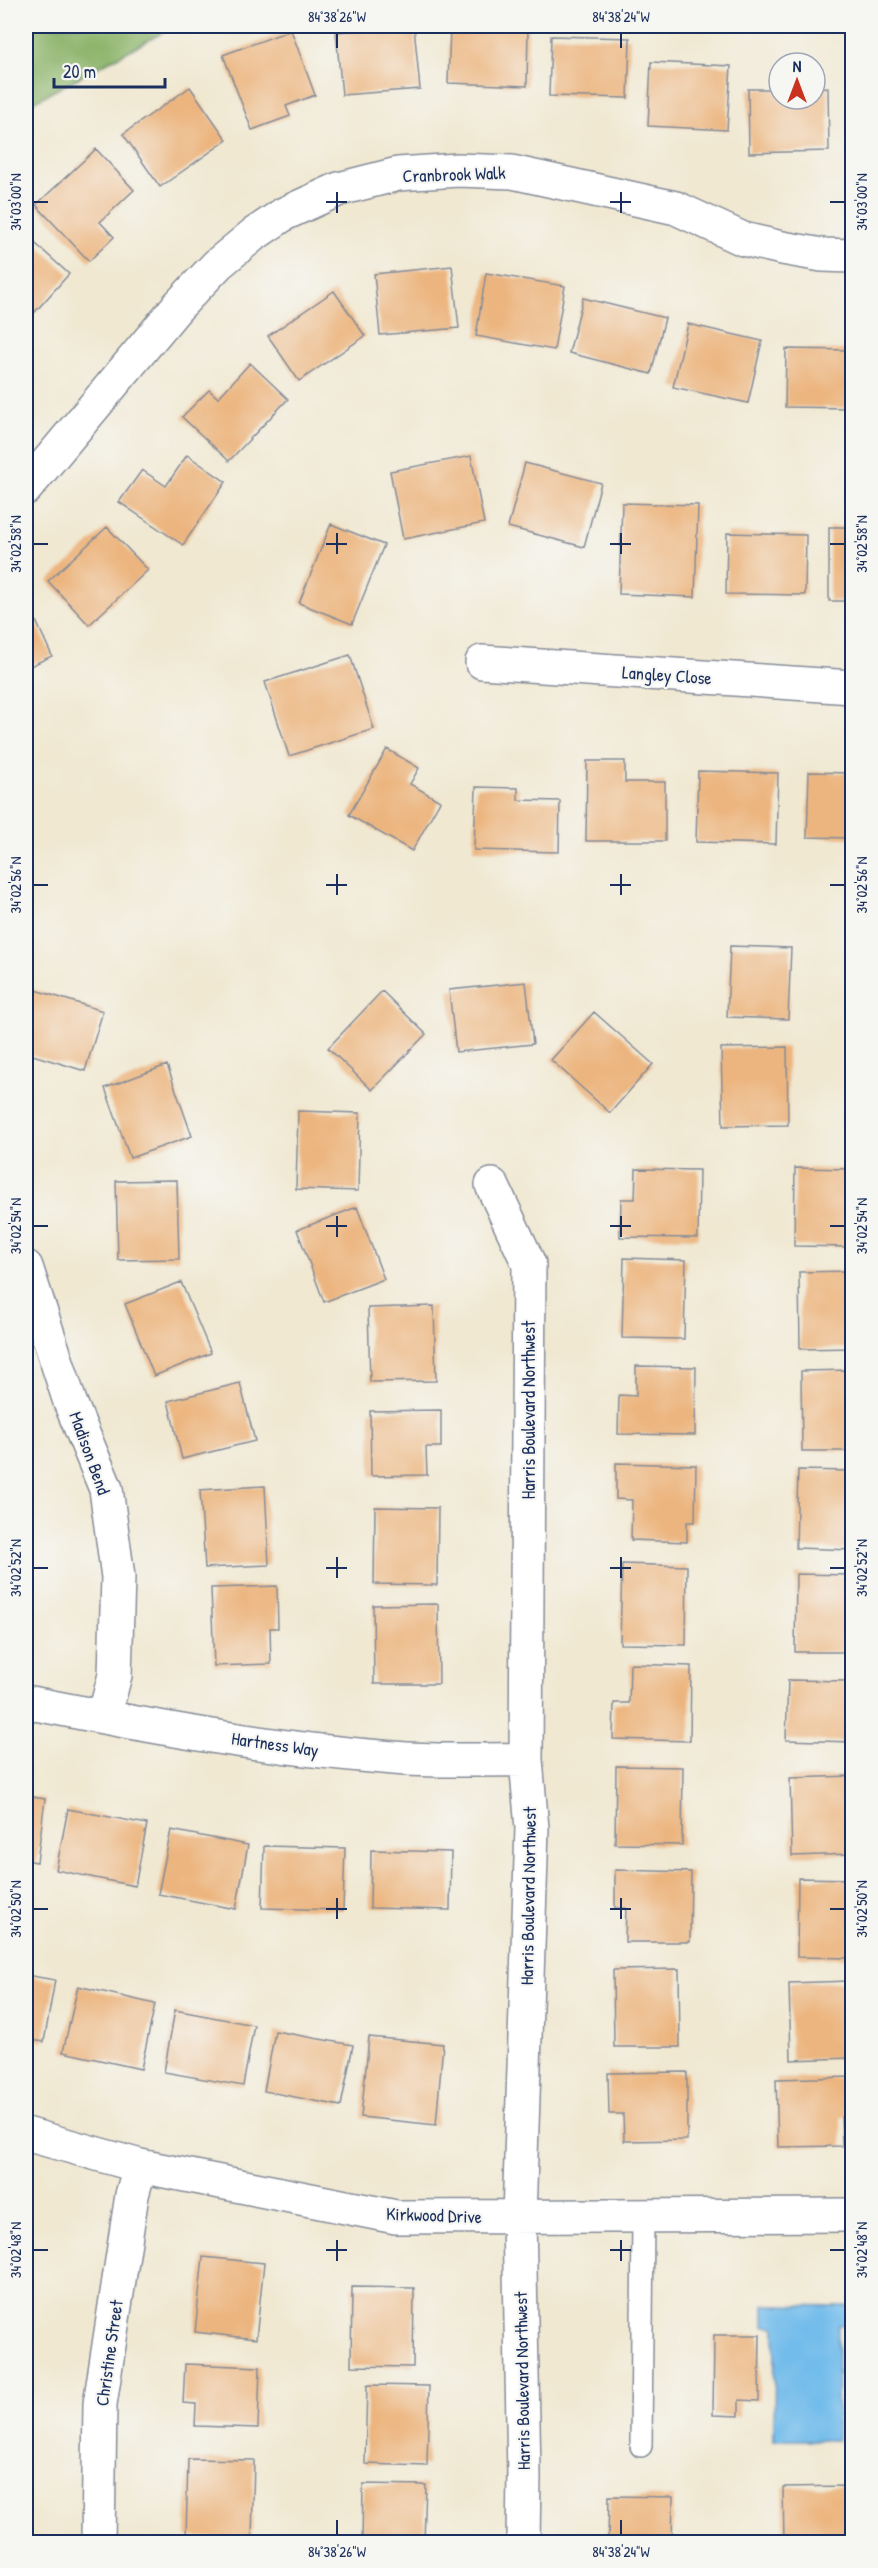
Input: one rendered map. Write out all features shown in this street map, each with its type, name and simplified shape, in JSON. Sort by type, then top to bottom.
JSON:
[{"type":"street","name":"Cranbrook Walk","points":[[26,488],[178,306],[218,264],[284,214],[339,189],[398,174],[458,170],[512,172],[676,208],[744,238],[782,248],[822,255],[852,256]]},
{"type":"street","name":"Langley Close","points":[[482,662],[852,687]]},
{"type":"street","name":"Harris Boulevard Northwest","points":[[492,1185],[529,1264],[526,1760],[532,1828],[519,2217],[524,2475],[523,2542]]},
{"type":"street","name":"Madison Bend","points":[[26,1267],[70,1402],[106,1489],[118,1577],[115,1675],[104,1717]]},
{"type":"street","name":"Hartness Way","points":[[26,1702],[275,1745],[396,1758],[526,1760]]},
{"type":"street","name":"Kirkwood Drive","points":[[26,2134],[140,2166],[396,2217],[852,2215]]},
{"type":"street","name":"Christine Street","points":[[98,2542],[100,2404],[132,2195],[140,2166]]},
{"type":"lane","points":[[641,2446],[643,2216]]},
{"type":"green space","points":[[26,26],[175,26],[26,106]]},
{"type":"water","points":[[764,2305],[851,2306],[851,2324],[838,2325],[837,2440],[774,2440],[775,2327],[764,2326]]},
{"type":"building","points":[[414,26],[420,89],[342,95],[336,32]]},
{"type":"building","points":[[450,26],[528,26],[527,86],[448,83]]},
{"type":"building","points":[[291,30],[315,95],[286,106],[290,116],[252,130],[223,55]]},
{"type":"building","points":[[551,36],[630,38],[628,98],[549,96]]},
{"type":"building","points":[[651,62],[731,66],[727,130],[648,126]]},
{"type":"building","points":[[190,87],[227,140],[160,187],[123,134]]},
{"type":"building","points":[[827,87],[829,151],[749,153],[748,89],[767,89],[767,111],[827,111]]},
{"type":"building","points":[[850,105],[852,105],[852,169],[848,169]]},
{"type":"building","points":[[96,149],[134,190],[100,222],[114,237],[89,261],[36,205]]},
{"type":"building","points":[[26,235],[69,274],[26,322]]},
{"type":"building","points":[[452,266],[459,328],[380,335],[374,274]]},
{"type":"building","points":[[486,273],[565,286],[554,350],[476,336]]},
{"type":"building","points":[[334,291],[365,336],[299,381],[268,336]]},
{"type":"building","points":[[583,298],[665,318],[651,374],[569,353]]},
{"type":"building","points":[[688,324],[762,341],[748,403],[673,387]]},
{"type":"building","points":[[786,349],[852,350],[852,408],[785,407]]},
{"type":"building","points":[[250,363],[288,399],[229,461],[182,417],[209,390],[218,398]]},
{"type":"building","points":[[187,455],[226,482],[183,545],[119,502],[142,470],[166,486]]},
{"type":"building","points":[[471,456],[484,523],[403,539],[390,471]]},
{"type":"building","points":[[525,463],[601,483],[584,547],[508,527]]},
{"type":"building","points":[[622,503],[698,505],[695,597],[619,594]]},
{"type":"building","points":[[331,524],[384,545],[352,624],[299,603]]},
{"type":"building","points":[[107,527],[148,570],[89,625],[48,581]]},
{"type":"building","points":[[829,527],[852,527],[852,601],[829,601]]},
{"type":"building","points":[[727,533],[806,535],[805,595],[726,594]]},
{"type":"building","points":[[26,599],[52,656],[26,668]]},
{"type":"building","points":[[350,655],[374,729],[289,756],[265,682]]},
{"type":"building","points":[[387,749],[419,768],[410,784],[440,801],[412,851],[349,815]]},
{"type":"building","points":[[587,761],[625,761],[625,782],[665,782],[665,841],[586,841]]},
{"type":"building","points":[[698,771],[778,773],[776,844],[696,842]]},
{"type":"building","points":[[809,772],[851,773],[852,838],[807,837]]},
{"type":"building","points":[[476,787],[518,788],[518,800],[560,801],[559,852],[474,850]]},
{"type":"building","points":[[730,946],[791,948],[788,1019],[727,1017]]},
{"type":"building","points":[[526,982],[533,1044],[456,1052],[449,990]]},
{"type":"building","points":[[26,987],[103,1011],[85,1071],[26,1053]]},
{"type":"building","points":[[382,991],[426,1034],[372,1090],[328,1048]]},
{"type":"building","points":[[594,1012],[653,1064],[610,1113],[551,1060]]},
{"type":"building","points":[[787,1047],[788,1125],[723,1126],[721,1048]]},
{"type":"building","points":[[167,1065],[192,1136],[130,1158],[105,1088]]},
{"type":"building","points":[[298,1111],[360,1113],[358,1191],[296,1189]]},
{"type":"building","points":[[795,1168],[852,1169],[852,1247],[794,1246]]},
{"type":"building","points":[[636,1169],[699,1170],[698,1238],[620,1237],[621,1199],[635,1199]]},
{"type":"building","points":[[177,1180],[179,1259],[118,1260],[116,1181]]},
{"type":"building","points":[[357,1207],[384,1279],[324,1302],[297,1230]]},
{"type":"building","points":[[624,1258],[686,1260],[684,1339],[622,1338]]},
{"type":"building","points":[[852,1271],[852,1348],[800,1349],[799,1272]]},
{"type":"building","points":[[181,1282],[211,1353],[154,1376],[125,1304]]},
{"type":"building","points":[[434,1306],[436,1381],[370,1382],[368,1308]]},
{"type":"building","points":[[636,1366],[696,1367],[695,1435],[618,1434],[619,1395],[636,1396]]},
{"type":"building","points":[[852,1370],[852,1451],[802,1451],[801,1371]]},
{"type":"building","points":[[240,1383],[255,1441],[182,1459],[168,1401]]},
{"type":"building","points":[[441,1410],[441,1447],[426,1447],[427,1475],[371,1476],[370,1411]]},
{"type":"building","points":[[616,1463],[696,1465],[695,1522],[687,1522],[687,1542],[631,1540],[632,1500],[616,1499]]},
{"type":"building","points":[[798,1470],[852,1471],[852,1550],[796,1548]]},
{"type":"building","points":[[265,1486],[269,1565],[205,1568],[200,1490]]},
{"type":"building","points":[[375,1507],[438,1508],[437,1585],[374,1584]]},
{"type":"building","points":[[26,1521],[33,1522],[27,1594],[26,1594]]},
{"type":"building","points":[[622,1564],[687,1566],[686,1645],[620,1644]]},
{"type":"building","points":[[796,1574],[852,1575],[852,1652],[795,1652]]},
{"type":"building","points":[[277,1586],[278,1628],[270,1628],[271,1664],[214,1666],[211,1588]]},
{"type":"building","points":[[438,1604],[439,1684],[374,1684],[373,1605]]},
{"type":"building","points":[[630,1664],[691,1666],[690,1741],[613,1739],[614,1703],[629,1703]]},
{"type":"building","points":[[788,1680],[848,1681],[848,1701],[852,1701],[852,1742],[786,1740]]},
{"type":"building","points":[[616,1766],[683,1767],[682,1845],[615,1844]]},
{"type":"building","points":[[852,1776],[852,1854],[792,1856],[790,1778]]},
{"type":"building","points":[[26,1796],[45,1799],[37,1862],[26,1860]]},
{"type":"building","points":[[68,1809],[147,1824],[135,1886],[56,1870]]},
{"type":"building","points":[[171,1830],[248,1845],[236,1909],[158,1894]]},
{"type":"building","points":[[264,1846],[345,1848],[343,1910],[262,1908]]},
{"type":"building","points":[[371,1850],[451,1852],[450,1910],[370,1908]]},
{"type":"building","points":[[615,1870],[691,1872],[690,1942],[625,1942],[626,1908],[615,1908]]},
{"type":"building","points":[[798,1878],[852,1879],[852,1958],[797,1957]]},
{"type":"building","points":[[679,1969],[680,2047],[614,2047],[613,1970]]},
{"type":"building","points":[[26,1975],[55,1980],[44,2042],[26,2039]]},
{"type":"building","points":[[850,1981],[852,2058],[791,2060],[789,1983]]},
{"type":"building","points":[[78,1986],[155,2004],[141,2069],[63,2052]]},
{"type":"building","points":[[175,2010],[254,2025],[243,2086],[164,2072]]},
{"type":"building","points":[[275,2031],[353,2045],[341,2106],[264,2091]]},
{"type":"building","points":[[369,2037],[443,2044],[436,2125],[361,2117]]},
{"type":"building","points":[[687,2072],[687,2140],[624,2141],[623,2114],[609,2114],[608,2073]]},
{"type":"building","points":[[852,2077],[852,2116],[841,2117],[842,2146],[778,2147],[776,2079]]},
{"type":"building","points":[[26,2216],[30,2217],[27,2242],[26,2242]]},
{"type":"building","points":[[203,2257],[264,2263],[256,2339],[195,2332]]},
{"type":"building","points":[[352,2287],[414,2288],[413,2367],[351,2366]]},
{"type":"building","points":[[714,2335],[760,2335],[759,2401],[739,2400],[739,2416],[713,2415]]},
{"type":"building","points":[[185,2364],[260,2367],[258,2428],[195,2426],[196,2404],[183,2403]]},
{"type":"building","points":[[367,2385],[429,2386],[427,2466],[365,2464]]},
{"type":"building","points":[[188,2459],[254,2460],[252,2539],[186,2537]]},
{"type":"building","points":[[363,2484],[426,2485],[424,2542],[362,2542]]},
{"type":"building","points":[[849,2486],[850,2542],[784,2542],[783,2487]]},
{"type":"building","points":[[609,2496],[673,2497],[672,2542],[608,2542]]}]
